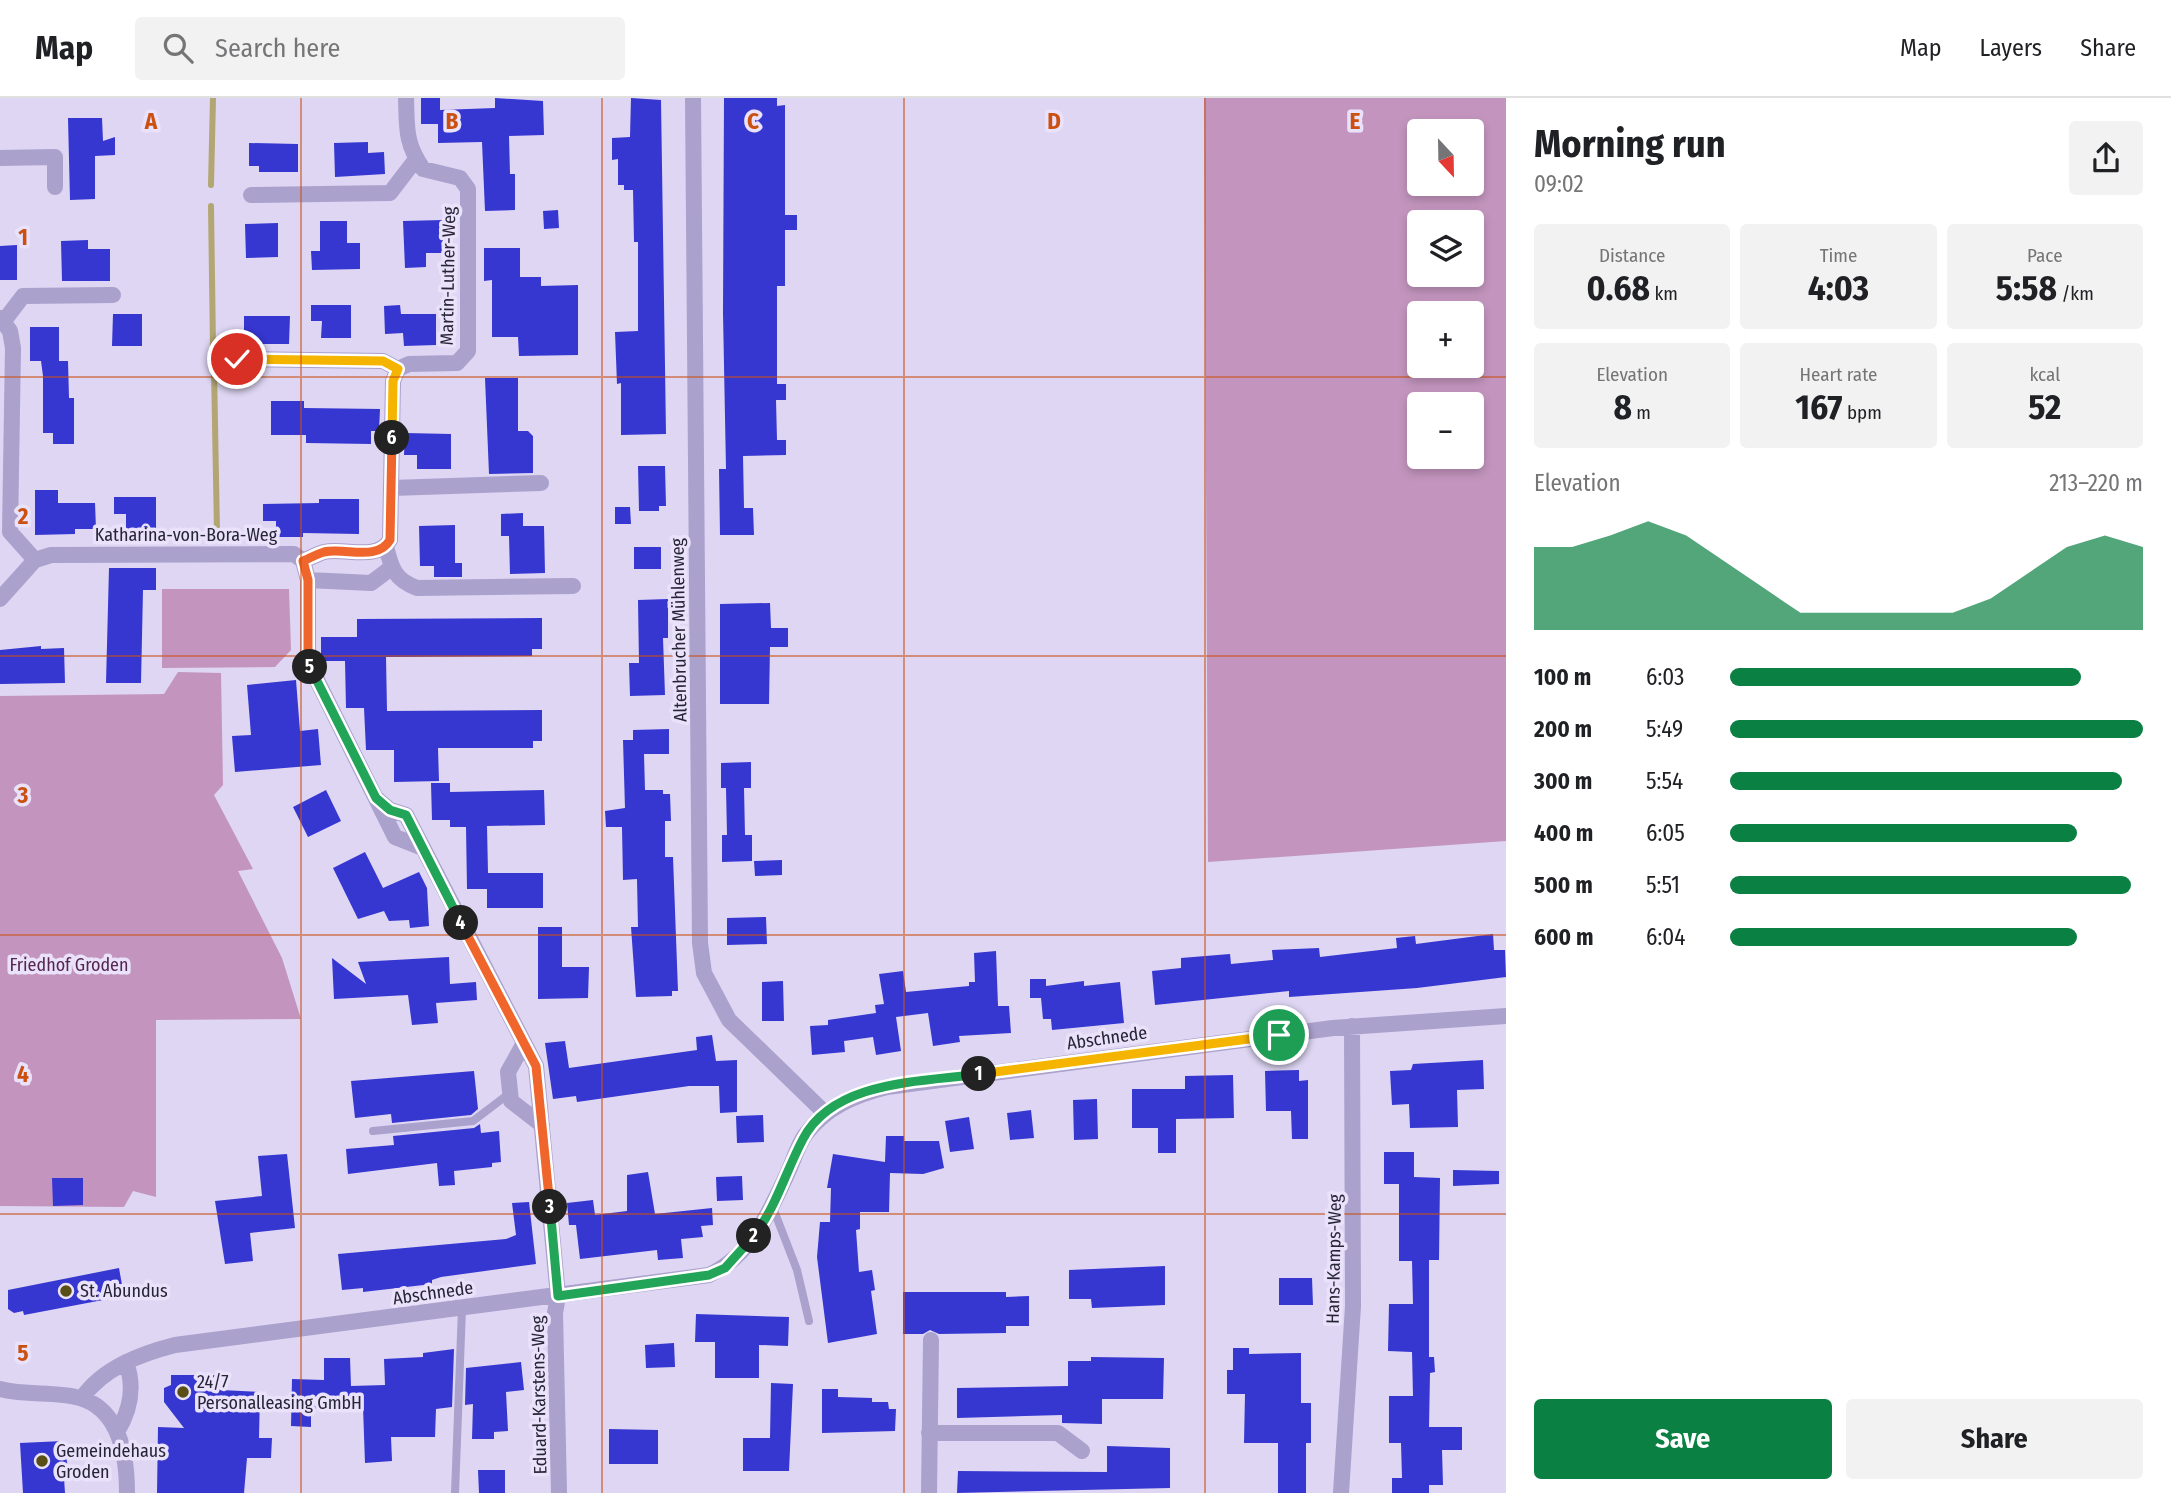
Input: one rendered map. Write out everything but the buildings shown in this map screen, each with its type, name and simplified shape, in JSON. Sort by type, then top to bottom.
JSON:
[{"type":"street","points":[[251,195],[390,193],[415,159],[407,142],[406,98]]},
{"type":"street","name":"Altenbrucher Mühlenweg","points":[[693,98],[700,943],[704,973],[729,1020],[826,1114]]},
{"type":"street","points":[[0,158],[55,157],[55,187]]},
{"type":"street","name":"Martin-Luther-Weg","points":[[237,359],[383,361],[398,369],[409,364],[457,363],[468,351],[468,189],[460,178],[423,169],[415,159]]},
{"type":"street","points":[[0,599],[35,560],[10,532],[6,424],[13,348],[10,331],[2,320],[23,296],[113,295]]},
{"type":"street","points":[[398,369],[393,381],[390,540],[386,546],[373,552],[326,552],[303,561],[308,580],[308,662],[394,837],[423,848],[536,1066],[558,1296]]},
{"type":"street","points":[[391,488],[541,483]]},
{"type":"street","points":[[386,546],[391,568],[402,582],[417,588],[573,586]]},
{"type":"street","name":"Katharina-von-Bora-Weg","points":[[35,560],[51,555],[293,554],[303,561]]},
{"type":"street","points":[[308,580],[371,583],[391,568]]},
{"type":"street","name":"Abschnede","points":[[82,1398],[95,1380],[126,1362],[175,1345],[709,1275],[725,1268],[742,1252],[772,1205],[804,1136],[826,1114],[853,1096],[887,1087],[1352,1026],[1506,1016]]},
{"type":"street","name":"Hans-Kamps-Weg","points":[[1340,1493],[1353,1306],[1352,1026]]},
{"type":"street","points":[[523,1045],[508,1072],[510,1101],[542,1125]]},
{"type":"street","name":"Eduard-Karstens-Weg","points":[[558,1296],[555,1313],[559,1493]]},
{"type":"street","points":[[929,1493],[931,1340]]},
{"type":"street","points":[[117,1432],[131,1397],[131,1376],[126,1362]]},
{"type":"street","points":[[0,1389],[82,1398],[100,1410],[117,1432],[127,1461],[127,1493]]},
{"type":"street","points":[[929,1433],[1058,1433],[1082,1451]]},
{"type":"lane","points":[[373,1131],[473,1121],[510,1093]]},
{"type":"lane","points":[[772,1205],[797,1270],[809,1321]]},
{"type":"lane","points":[[455,1493],[463,1309]]},
{"type":"green space","points":[[1204,98],[1506,98],[1506,841],[1208,862]]},
{"type":"green space","points":[[162,589],[289,589],[291,650],[275,667],[162,668]]},
{"type":"green space","name":"Friedhof Groden","points":[[178,672],[221,673],[223,785],[214,795],[253,869],[238,871],[282,958],[301,1019],[156,1020],[156,1197],[133,1191],[124,1207],[0,1206],[0,696],[164,694]]},
{"type":"waterway","points":[[211,185],[213,98]]},
{"type":"waterway","points":[[211,206],[213,348]]},
{"type":"waterway","points":[[214,369],[217,532]]},
{"type":"place","name":"St. Abundus","points":[[66,1291]]},
{"type":"place","name":"24/7 Personalleasing GmbH","points":[[183,1392]]},
{"type":"place","name":"Gemeindehaus Groden","points":[[42,1461]]},
{"type":"route","points":[[237,359],[383,361],[398,369],[393,381],[390,540],[386,546],[373,552],[326,552],[303,561],[308,580],[308,662],[376,798],[390,810],[406,815],[536,1066],[558,1296],[688,1280],[725,1268],[742,1252],[761,1227],[804,1136],[826,1114],[853,1096],[887,1087],[1279,1035]]}]
